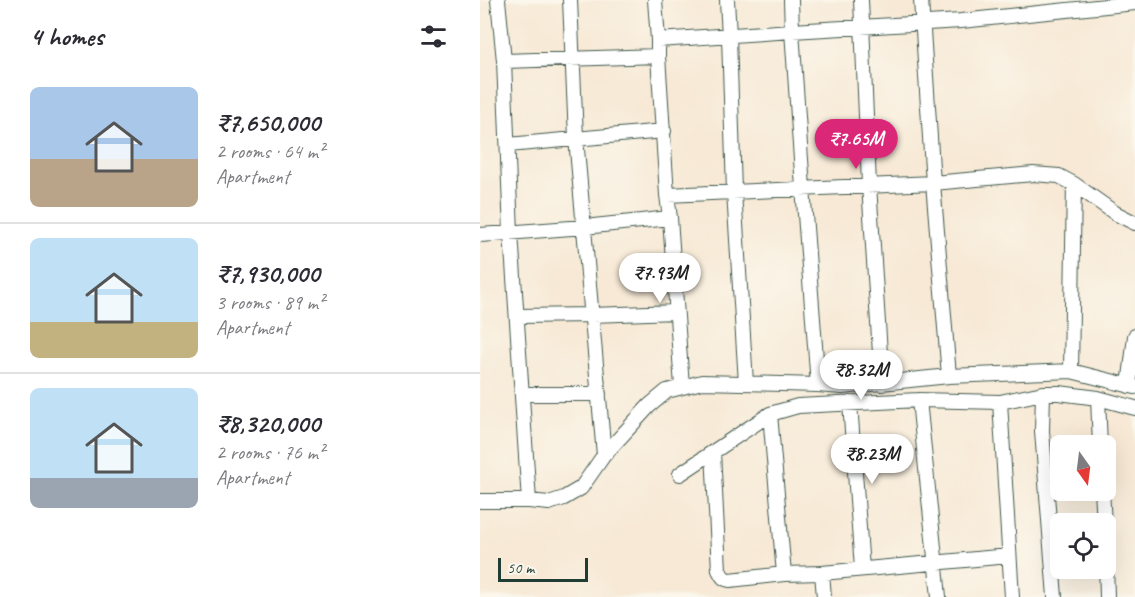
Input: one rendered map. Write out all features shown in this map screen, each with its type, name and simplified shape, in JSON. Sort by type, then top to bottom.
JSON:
[{"type":"street","points":[[498,0],[504,61],[511,233],[529,501]]},
{"type":"street","points":[[570,0],[576,138],[604,455]]},
{"type":"street","points":[[655,0],[682,387]]},
{"type":"street","points":[[727,0],[734,192],[746,383]]},
{"type":"street","points":[[790,0],[818,385]]},
{"type":"street","points":[[861,0],[869,185],[882,384]]},
{"type":"street","points":[[921,0],[949,376]]},
{"type":"street","points":[[658,40],[961,21],[1135,3]]},
{"type":"street","points":[[504,61],[658,56]]},
{"type":"street","points":[[508,146],[664,131]]},
{"type":"street","points":[[667,195],[933,183],[1033,174],[1059,176],[1115,213],[1135,223]]},
{"type":"street","points":[[1071,371],[1074,184]]},
{"type":"street","points":[[480,235],[670,218]]},
{"type":"street","points":[[517,316],[676,312]]},
{"type":"street","points":[[480,501],[549,503],[564,498],[580,488],[604,455],[649,405],[667,391],[682,387],[702,382],[842,387],[949,376],[1071,371],[1132,386],[1135,336]]},
{"type":"street","points":[[1043,393],[1042,431],[1055,597]]},
{"type":"street","points":[[680,474],[770,414],[798,406],[919,400],[1000,402],[1043,393],[1059,393],[1098,398],[1135,408]]},
{"type":"street","points":[[522,394],[599,394]]},
{"type":"street","points":[[1098,398],[1100,435]]},
{"type":"street","points":[[919,400],[939,597]]},
{"type":"street","points":[[1000,402],[1012,597]]},
{"type":"street","points":[[850,403],[862,569]]},
{"type":"street","points":[[770,414],[784,574]]},
{"type":"street","points":[[713,452],[719,570],[726,580],[1010,556]]},
{"type":"street","points":[[822,573],[824,597]]},
{"type":"street","points":[[1106,579],[1107,597]]}]
